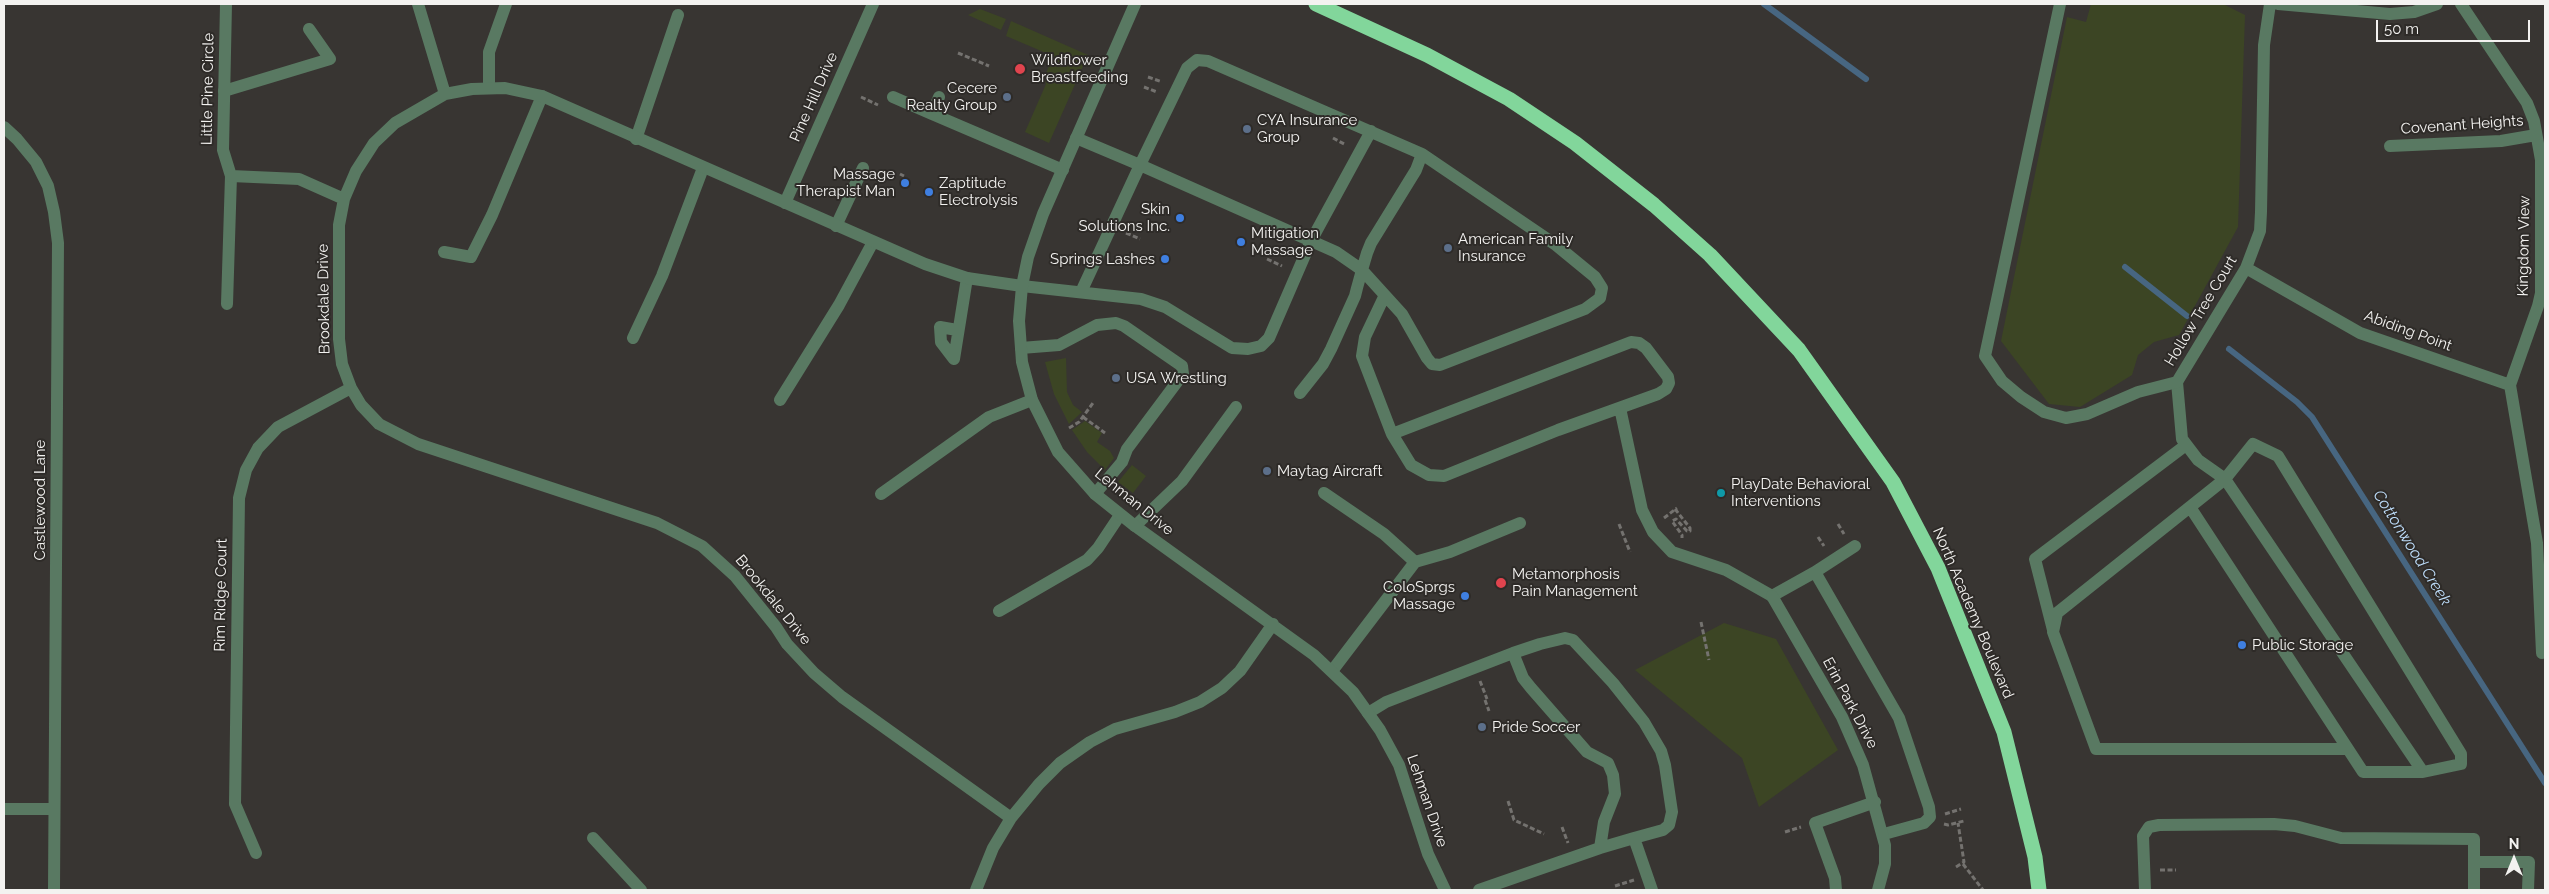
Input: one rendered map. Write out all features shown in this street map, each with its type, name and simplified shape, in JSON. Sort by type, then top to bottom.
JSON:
[{"type":"highway","name":"North Academy Boulevard","points":[[1316,4],[1443,64],[1509,100],[1575,143],[1654,205],[1710,255],[1799,350],[1893,482],[1938,568],[2004,732],[2035,857],[2039,890]]},
{"type":"street","name":"Little Pine Circle","points":[[226,4],[223,150],[231,176],[227,304]]},
{"type":"street","points":[[418,4],[445,94]]},
{"type":"street","points":[[489,88],[489,52],[506,4]]},
{"type":"street","name":"Pine Hill Drive","points":[[785,203],[873,4]]},
{"type":"street","name":"Lehman Drive","points":[[1135,4],[1035,235],[1022,286],[1020,307],[1024,376],[1032,400],[1058,452],[1095,494],[1135,526],[1273,624],[1332,671],[1353,692],[1399,765],[1428,854],[1445,890]]},
{"type":"street","name":"Hollow Tree Court","points":[[2060,4],[1985,356],[2002,381],[2020,397],[2044,412],[2058,418],[2078,417],[2138,392],[2177,382],[2246,268],[2260,230],[2262,212],[2264,45],[2270,4]]},
{"type":"street","points":[[2278,4],[2390,14],[2414,12],[2437,4]]},
{"type":"street","name":"Kingdom View","points":[[2461,4],[2527,103],[2541,160],[2541,293],[2510,385],[2538,550],[2542,653]]},
{"type":"street","points":[[636,139],[678,15]]},
{"type":"street","points":[[224,91],[330,59],[309,29]]},
{"type":"street","points":[[1076,138],[1140,165],[1336,252],[1362,270],[1384,297],[1407,320],[1429,361],[1440,365],[1585,309],[1597,302],[1602,295],[1598,281],[1581,265],[1422,154],[1208,61],[1197,60],[1187,68],[1140,165],[1081,292]]},
{"type":"street","name":"Brookdale Drive","points":[[1011,818],[842,697],[814,673],[787,644],[735,576],[702,546],[673,530],[640,517],[403,438],[379,424],[369,414],[351,388],[342,364],[339,339],[339,225],[344,198],[356,171],[374,143],[395,123],[445,94],[489,88],[520,90],[542,96],[636,139],[925,264],[966,278],[1129,297],[1153,302],[1228,347],[1255,348],[1269,338],[1311,241],[1371,131]]},
{"type":"street","points":[[444,252],[471,257],[492,215],[542,96]]},
{"type":"street","points":[[893,97],[1062,170]]},
{"type":"street","points":[[932,114],[939,97]]},
{"type":"street","name":"Castlewood Lane","points":[[4,127],[36,162],[48,186],[58,243],[54,890]]},
{"type":"street","name":"Covenant Heights","points":[[2390,146],[2501,141],[2536,135]]},
{"type":"street","points":[[1300,393],[1323,364],[1331,349],[1354,296],[1370,244],[1416,170],[1422,154]]},
{"type":"street","points":[[633,338],[662,276],[703,168]]},
{"type":"street","points":[[836,226],[863,168]]},
{"type":"street","points":[[231,176],[299,180],[344,198]]},
{"type":"street","points":[[780,400],[839,305],[873,242]]},
{"type":"street","name":"Abiding Point","points":[[2246,268],[2360,333],[2510,385]]},
{"type":"street","points":[[958,330],[966,278]]},
{"type":"street","points":[[1384,297],[1365,337],[1362,356],[1392,434],[1412,466],[1429,475],[1444,476],[1658,394],[1669,386],[1668,377],[1646,348],[1635,342],[1628,342],[1392,434]]},
{"type":"street","points":[[1021,348],[1058,345],[1097,325],[1116,323],[1124,326],[1182,366],[1183,374],[1127,450],[1122,462],[1095,494]]},
{"type":"street","points":[[2177,382],[2182,439],[2198,460],[2224,479],[2423,772]]},
{"type":"street","name":"Rim Ridge Court","points":[[256,852],[235,804],[239,498],[246,470],[258,448],[278,427],[351,388]]},
{"type":"street","points":[[881,494],[989,417],[1032,400]]},
{"type":"street","points":[[1135,526],[1182,482],[1236,407]]},
{"type":"street","points":[[1620,408],[1641,506],[1659,540],[1680,556],[1703,561],[1726,570],[1772,596],[1815,572],[1854,546]]},
{"type":"street","points":[[2053,632],[2058,612],[2224,479],[2254,444],[2278,456],[2462,754],[2462,764],[2423,772],[2363,772],[2190,507]]},
{"type":"street","points":[[2186,445],[2035,559],[2053,632],[2096,749],[2347,749]]},
{"type":"street","points":[[1324,493],[1384,534],[1415,562]]},
{"type":"street","points":[[999,611],[1087,560],[1098,548],[1120,515]]},
{"type":"street","points":[[1332,671],[1415,562],[1450,552],[1520,523]]},
{"type":"street","points":[[1815,572],[1899,718],[1930,811],[1929,819],[1924,823],[1884,834]]},
{"type":"street","name":"Erin Park Drive","points":[[1772,596],[1842,717],[1863,765],[1884,834],[1886,854],[1878,890]]},
{"type":"street","points":[[976,890],[993,848],[1011,818],[1053,770],[1090,742],[1115,729],[1175,712],[1200,702],[1222,688],[1240,671],[1273,624]]},
{"type":"street","points":[[1368,713],[1386,702],[1513,653],[1565,638],[1573,640],[1613,683],[1644,722],[1661,751],[1665,765],[1672,812],[1670,825],[1663,830],[1600,848],[1479,890]]},
{"type":"street","points":[[1513,653],[1523,678],[1531,688],[1587,752],[1605,760],[1611,767],[1615,794],[1604,822],[1600,848]]},
{"type":"street","points":[[1836,890],[1835,878],[1816,823],[1875,802]]},
{"type":"street","points":[[4,809],[54,809]]},
{"type":"street","points":[[2146,890],[2143,836],[2146,829],[2158,825],[2285,825],[2341,838],[2474,839],[2474,890]]},
{"type":"street","points":[[593,838],[641,890]]},
{"type":"street","points":[[1634,838],[1652,890]]},
{"type":"street","points":[[2474,862],[2529,862],[2528,890]]},
{"type":"path","points":[[958,54],[989,66]]},
{"type":"path","points":[[861,97],[879,105]]},
{"type":"path","points":[[1069,428],[1083,417],[1093,404]]},
{"type":"path","points":[[1083,417],[1104,433]]},
{"type":"path","points":[[1666,516],[1676,508],[1690,528],[1690,531],[1687,531],[1676,518],[1672,521],[1682,534],[1682,538]]},
{"type":"path","points":[[1619,524],[1630,552]]},
{"type":"path","points":[[1701,622],[1709,660]]},
{"type":"path","points":[[1485,700],[1489,711]]},
{"type":"path","points":[[1508,802],[1514,820],[1544,834]]},
{"type":"path","points":[[1958,823],[1963,864],[1983,890]]},
{"type":"path","points":[[1956,867],[1963,864]]},
{"type":"green space","points":[[2091,4],[2223,4],[2245,15],[2238,227],[2179,335],[2154,342],[2138,355],[2132,375],[2080,407],[2049,404],[2001,341],[2067,17],[2086,22]]},
{"type":"green space","points":[[980,9],[1006,19],[1001,30],[968,15]]},
{"type":"green space","points":[[1011,21],[1088,55],[1049,143],[1025,132],[1046,84],[1044,78],[1053,56],[1006,36]]},
{"type":"green space","points":[[1066,358],[1067,392],[1073,405],[1082,412],[1069,424],[1054,394],[1045,362]]},
{"type":"green space","points":[[1085,421],[1102,433],[1097,442],[1110,451],[1114,458],[1105,470],[1087,452],[1072,430]]},
{"type":"green space","points":[[1132,465],[1146,476],[1133,493],[1118,482]]},
{"type":"green space","points":[[1724,623],[1776,639],[1838,750],[1759,807],[1742,758],[1635,670]]},
{"type":"waterway","name":"Cottonwood Creek","points":[[1764,4],[1866,79]]},
{"type":"waterway","name":"Cottonwood Creek","points":[[2125,267],[2187,316]]},
{"type":"waterway","name":"Cottonwood Creek","points":[[2229,349],[2297,402],[2312,417],[2545,783]]},
{"type":"place","name":"Wildflower Breastfeeding","points":[[1020,69]]},
{"type":"place","name":"Cecere Realty Group","points":[[1007,97]]},
{"type":"place","name":"CYA Insurance Group","points":[[1247,129]]},
{"type":"place","name":"Massage Therapist Man","points":[[905,183]]},
{"type":"place","name":"Zaptitude Electrolysis","points":[[929,192]]},
{"type":"place","name":"Skin Solutions Inc.","points":[[1180,218]]},
{"type":"place","name":"Mitigation Massage","points":[[1241,242]]},
{"type":"place","name":"American Family Insurance","points":[[1448,248]]},
{"type":"place","name":"Springs Lashes","points":[[1165,259]]},
{"type":"place","name":"USA Wrestling","points":[[1116,378]]},
{"type":"place","name":"Maytag Aircraft","points":[[1267,471]]},
{"type":"place","name":"PlayDate Behavioral Interventions","points":[[1721,493]]},
{"type":"place","name":"Metamorphosis Pain Management","points":[[1501,583]]},
{"type":"place","name":"ColoSprgs Massage","points":[[1465,596]]},
{"type":"place","name":"Public Storage","points":[[2242,645]]},
{"type":"place","name":"Pride Soccer","points":[[1482,727]]}]
